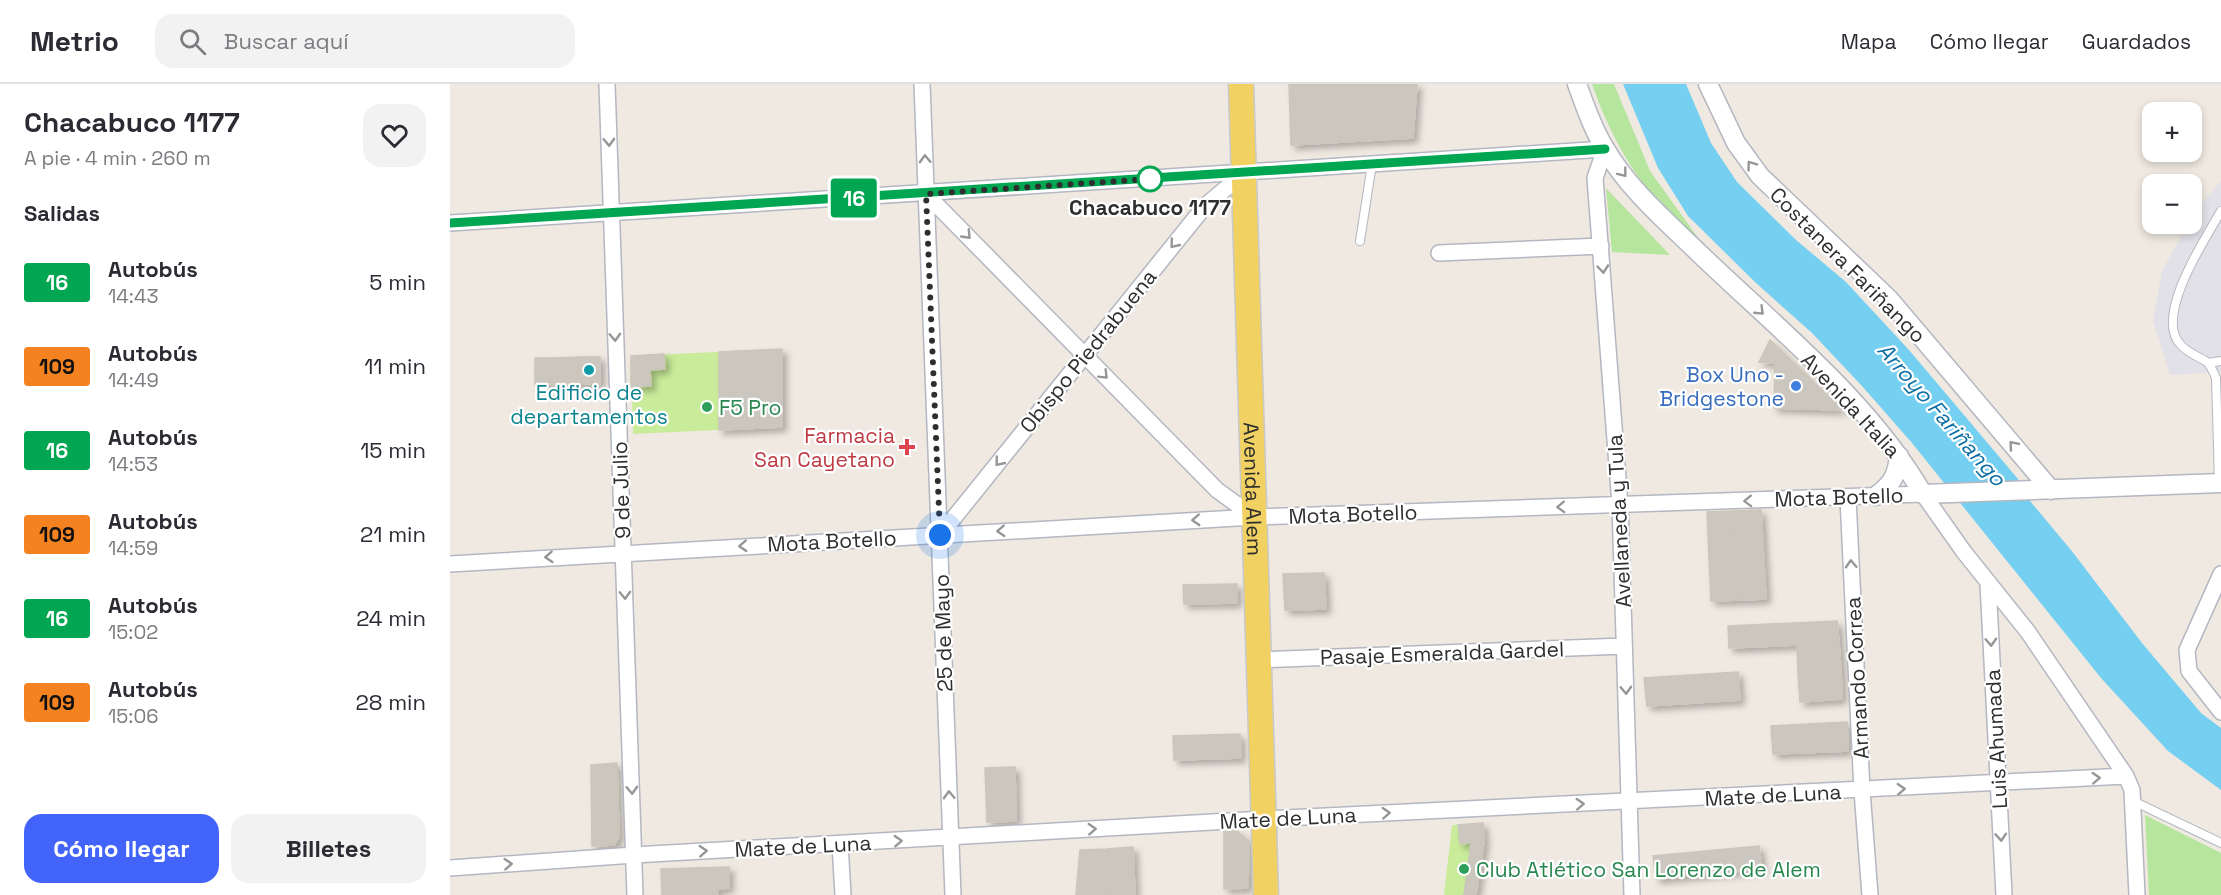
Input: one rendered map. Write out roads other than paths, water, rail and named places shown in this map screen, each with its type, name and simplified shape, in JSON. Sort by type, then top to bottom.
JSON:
[{"type":"main road","name":"Avenida Alem","points":[[1241,84],[1266,895]]},
{"type":"street","name":"9 de Julio","points":[[607,84],[635,895]]},
{"type":"street","name":"25 de Mayo","points":[[922,84],[953,895]]},
{"type":"street","name":"Avenida Italia","points":[[1577,84],[1592,125],[1605,149],[1647,203],[1841,388],[1899,456],[1923,494],[1988,584],[2028,632],[2126,776],[2132,790],[2137,895]]},
{"type":"street","name":"Costanera Fariñango","points":[[1708,84],[1736,143],[1760,176],[1888,299],[2043,490]]},
{"type":"street","points":[[450,223],[1605,149]]},
{"type":"street","name":"Avellaneda y Tula","points":[[1605,149],[1595,178],[1620,505],[1632,895]]},
{"type":"street","name":"Obispo Piedrabuena","points":[[940,535],[1205,206],[1244,173]]},
{"type":"street","points":[[926,194],[1218,490],[1254,517]]},
{"type":"street","points":[[1438,254],[1601,246]]},
{"type":"street","points":[[1876,496],[1887,488],[1897,472],[1899,456]]},
{"type":"street","name":"Mota Botello","points":[[450,564],[1254,517],[1848,498],[2220,483]]},
{"type":"street","name":"Armando Correa","points":[[1848,498],[1870,895]]},
{"type":"street","points":[[2221,574],[2187,650],[2188,671],[2221,712]]},
{"type":"street","name":"Luis Ahumada","points":[[1988,584],[2004,895]]},
{"type":"street","name":"Pasaje Esmeralda Gardel","points":[[1259,660],[1624,646]]},
{"type":"street","name":"Mate de Luna","points":[[450,868],[634,855],[1264,819],[1863,791],[2126,776]]},
{"type":"street","points":[[840,844],[843,895]]},
{"type":"lane","points":[[1360,241],[1372,164]]},
{"type":"lane","points":[[2221,211],[2217,226],[2187,270],[2174,312],[2173,328],[2178,343],[2195,357],[2209,363],[2221,361]]},
{"type":"lane","points":[[2209,363],[2216,378],[2220,483]]},
{"type":"lane","points":[[2133,801],[2221,843]]},
{"type":"water","name":"Arroyo Fariñango","points":[[1623,84],[1686,84],[1711,143],[1737,182],[1796,240],[1846,282],[1909,350],[2018,479],[2030,501],[2071,550],[2142,643],[2201,713],[2221,728],[2221,790],[2168,751],[2101,678],[1912,443],[1862,386],[1812,333],[1756,283],[1688,216],[1658,168]]},
{"type":"place","name":"Chacabuco 1177","points":[[1150,179]]},
{"type":"place","name":"Edificio de departamentos","points":[[589,370]]},
{"type":"place","name":"Box Uno - Bridgestone","points":[[1796,386]]},
{"type":"place","name":"F5 Pro","points":[[707,407]]},
{"type":"place","name":"Farmacia San Cayetano","points":[[907,447]]},
{"type":"place","name":"Club Atlético San Lorenzo de Alem","points":[[1464,869]]}]
